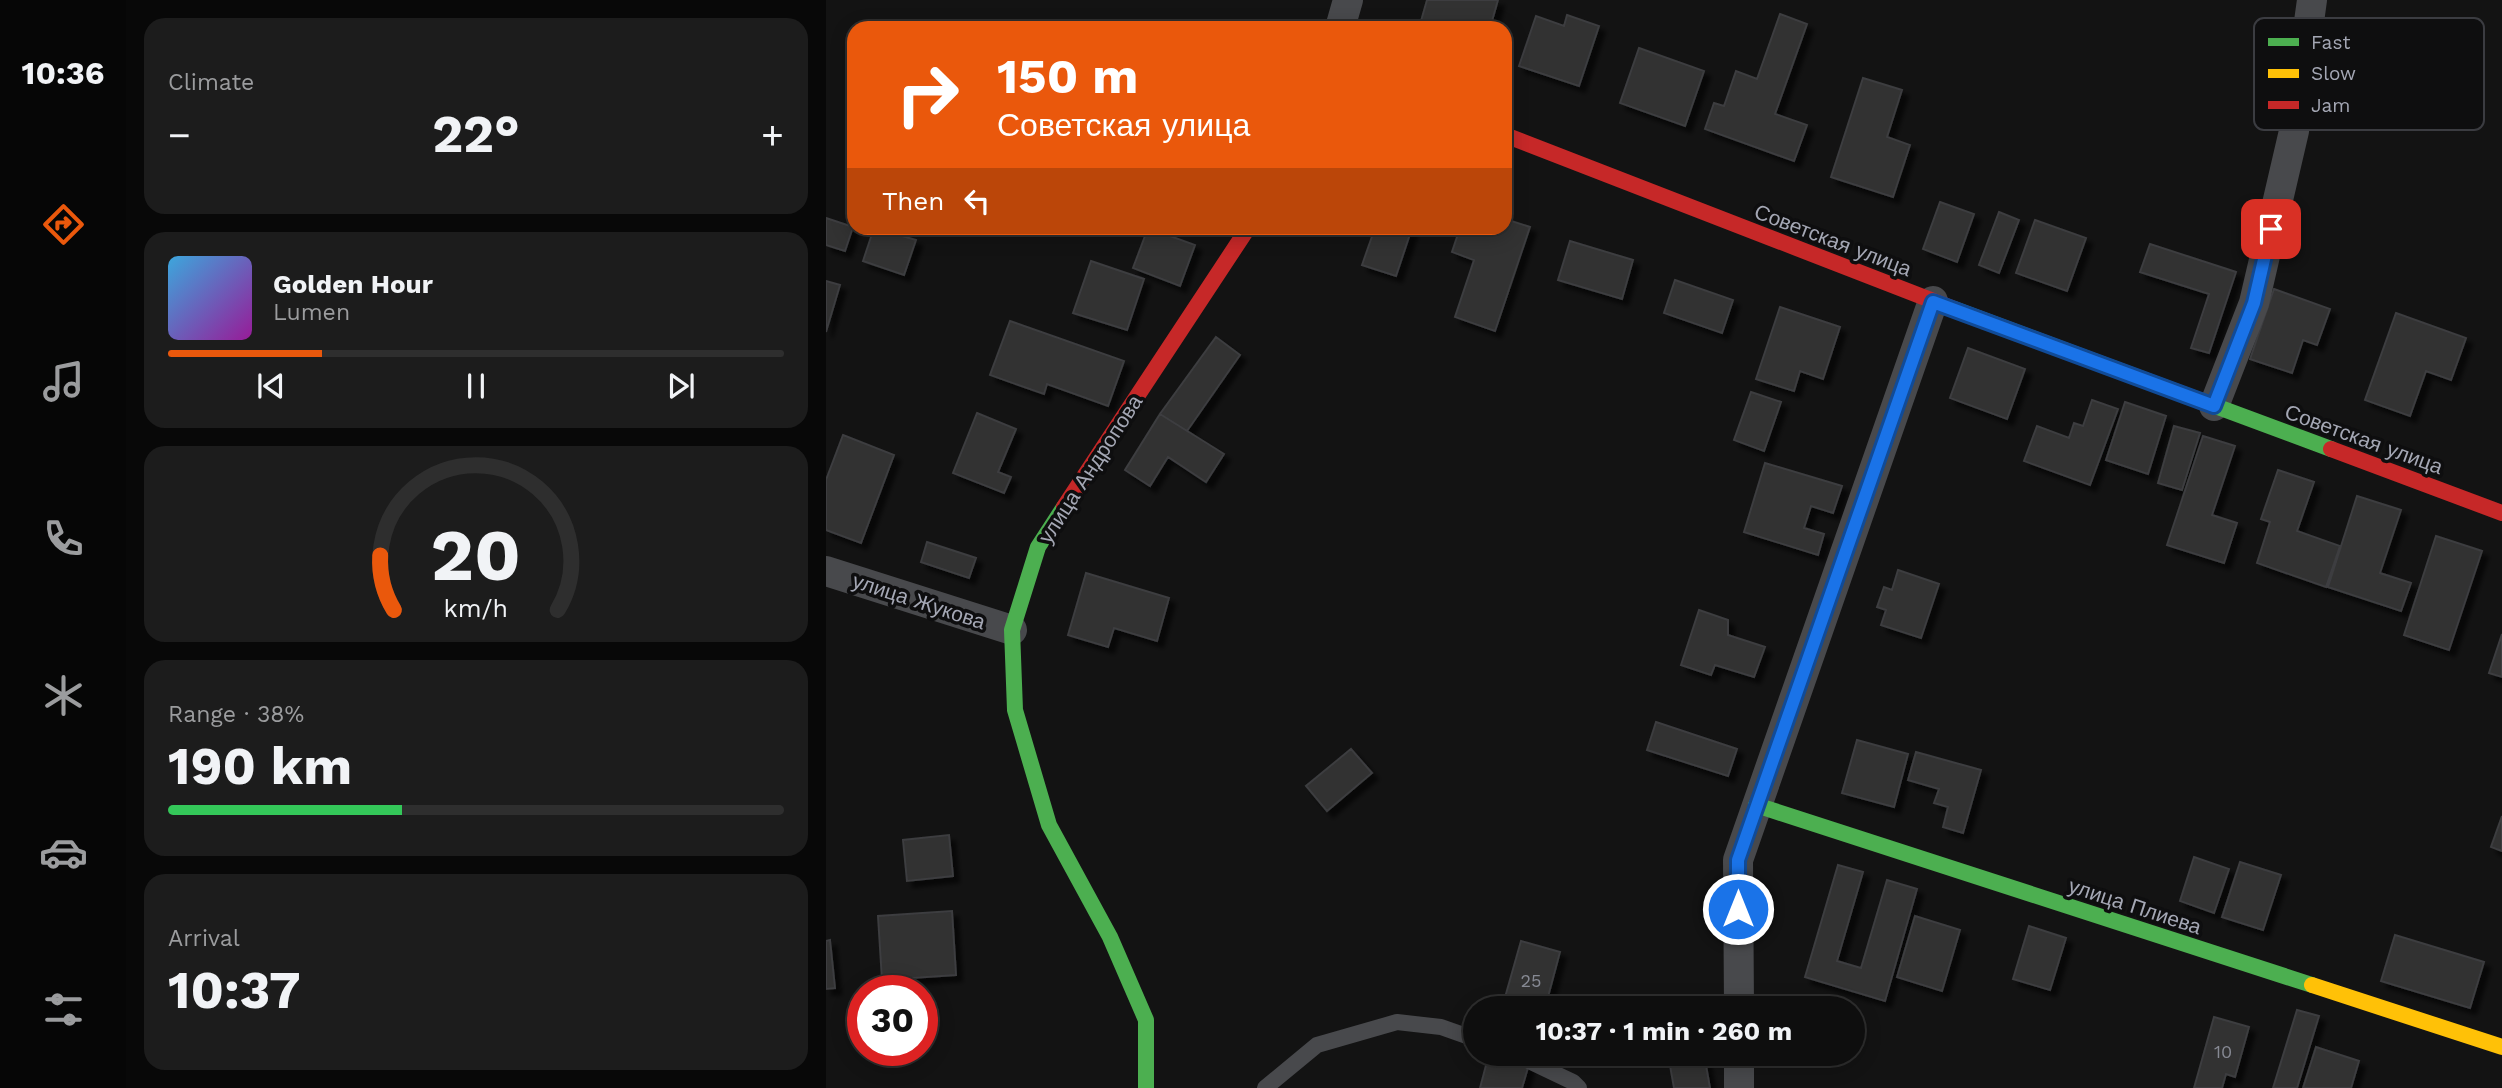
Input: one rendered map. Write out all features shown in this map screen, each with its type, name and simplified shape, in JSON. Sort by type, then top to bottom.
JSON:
[{"type":"street","points":[[1342,21],[1349,0]]},
{"type":"street","points":[[2310,18],[2312,0]]},
{"type":"street","points":[[2214,406],[2254,303],[2294,130]]},
{"type":"street","name":"Советская улица","points":[[1512,138],[1933,302],[2502,513]]},
{"type":"street","name":"улица Андропова","points":[[1146,1088],[1146,1020],[1111,937],[1049,825],[1018,723],[1015,710],[1012,631],[1038,547],[1243,235]]},
{"type":"street","points":[[1739,996],[1738,860],[1933,302]]},
{"type":"street","name":"улица Жукова","points":[[826,571],[1012,631]]},
{"type":"street","name":"улица Плиева","points":[[1756,805],[2502,1047]]},
{"type":"street","points":[[1739,1066],[1739,1088]]},
{"type":"lane","points":[[1265,1088],[1317,1045],[1397,1022],[1441,1027],[1463,1035]]},
{"type":"lane","points":[[1539,1066],[1573,1082],[1579,1088]]},
{"type":"building","points":[[1427,0],[1498,0],[1492,21],[1421,21]]},
{"type":"building","points":[[1780,14],[1807,24],[1775,114],[1807,125],[1794,161],[1705,129],[1714,103],[1724,106],[1736,71],[1757,79]]},
{"type":"building","points":[[1567,15],[1599,26],[1579,86],[1519,66],[1536,16],[1564,26]]},
{"type":"building","points":[[1639,48],[1704,71],[1685,126],[1620,103]]},
{"type":"building","points":[[1863,78],[1902,90],[1887,137],[1910,145],[1893,197],[1831,177]]},
{"type":"building","points":[[1940,202],[1974,214],[1957,262],[1923,249]]},
{"type":"building","points":[[1999,212],[2019,220],[1999,273],[1979,265]]},
{"type":"building","points":[[826,218],[847,225],[847,235],[850,235],[845,251],[826,245]]},
{"type":"building","points":[[2035,220],[2086,238],[2067,291],[2016,273]]},
{"type":"building","points":[[1512,221],[1530,227],[1495,331],[1455,317],[1474,260],[1452,252],[1458,235],[1512,235]]},
{"type":"building","points":[[872,235],[898,235],[916,240],[904,275],[863,261]]},
{"type":"building","points":[[1145,235],[1167,235],[1195,245],[1180,286],[1133,268]]},
{"type":"building","points":[[1373,235],[1410,235],[1396,276],[1362,265]]},
{"type":"building","points":[[1570,241],[1633,260],[1622,299],[1558,280]]},
{"type":"building","points":[[2150,244],[2236,272],[2209,353],[2191,348],[2209,294],[2140,272]]},
{"type":"building","points":[[1091,261],[1144,279],[1127,330],[1073,313]]},
{"type":"building","points":[[1675,280],[1733,300],[1722,333],[1664,313]]},
{"type":"building","points":[[826,281],[840,285],[826,332]]},
{"type":"building","points":[[2274,289],[2330,309],[2317,345],[2303,340],[2292,373],[2250,359]]},
{"type":"building","points":[[1780,307],[1840,327],[1823,379],[1800,371],[1794,391],[1756,379]]},
{"type":"building","points":[[2396,313],[2466,338],[2451,380],[2426,371],[2410,416],[2365,400]]},
{"type":"building","points":[[1010,321],[1124,361],[1108,406],[1047,384],[1044,394],[990,375]]},
{"type":"building","points":[[1216,337],[1240,355],[1187,431],[1160,414]]},
{"type":"building","points":[[1968,348],[2025,369],[2007,419],[1950,398]]},
{"type":"building","points":[[1751,392],[1781,402],[1764,451],[1734,440]]},
{"type":"building","points":[[2092,400],[2118,409],[2090,485],[2024,461],[2037,426],[2069,438],[2074,423],[2083,426]]},
{"type":"building","points":[[2125,402],[2166,416],[2148,474],[2106,460]]},
{"type":"building","points":[[977,413],[1016,429],[998,472],[1011,477],[1004,493],[953,473]]},
{"type":"building","points":[[1160,414],[1224,454],[1206,482],[1168,457],[1150,486],[1125,470]]},
{"type":"building","points":[[2174,426],[2200,433],[2182,490],[2158,483]]},
{"type":"building","points":[[843,435],[894,455],[861,543],[826,530],[826,480]]},
{"type":"building","points":[[2203,436],[2235,446],[2212,515],[2237,523],[2224,563],[2167,545]]},
{"type":"building","points":[[1765,463],[1842,486],[1833,513],[1811,506],[1804,528],[1824,534],[1818,555],[1744,532]]},
{"type":"building","points":[[2278,470],[2314,482],[2297,531],[2340,546],[2326,587],[2257,563],[2270,522],[2261,519]]},
{"type":"building","points":[[2357,496],[2401,510],[2380,573],[2411,583],[2401,611],[2328,587]]},
{"type":"building","points":[[2436,536],[2482,551],[2449,650],[2404,635]]},
{"type":"building","points":[[927,542],[976,558],[969,578],[921,562]]},
{"type":"building","points":[[1898,570],[1939,584],[1921,638],[1881,625],[1886,610],[1877,607],[1884,587],[1892,590]]},
{"type":"building","points":[[1086,573],[1169,598],[1157,641],[1114,628],[1108,647],[1068,635]]},
{"type":"building","points":[[1699,610],[1728,620],[1728,635],[1765,647],[1754,677],[1715,665],[1711,675],[1681,665]]},
{"type":"building","points":[[2502,634],[2502,677],[2489,673]]},
{"type":"building","points":[[1656,722],[1737,749],[1728,776],[1647,750]]},
{"type":"building","points":[[1857,740],[1908,754],[1894,807],[1842,793]]},
{"type":"building","points":[[1351,749],[1372,773],[1327,811],[1306,786]]},
{"type":"building","points":[[1916,752],[1981,770],[1963,833],[1943,827],[1948,807],[1934,803],[1939,789],[1908,780]]},
{"type":"building","points":[[2502,816],[2502,851],[2491,847]]},
{"type":"building","points":[[949,835],[953,876],[907,881],[903,840]]},
{"type":"building","points":[[2194,857],[2229,869],[2214,913],[2180,901]]},
{"type":"building","points":[[2240,862],[2281,875],[2263,930],[2222,917]]},
{"type":"building","points":[[1838,865],[1863,872],[1837,961],[1861,968],[1887,880],[1917,889],[1885,1001],[1805,977]]},
{"type":"building","points":[[952,911],[956,975],[882,975],[878,916]]},
{"type":"building","points":[[1915,916],[1960,930],[1942,991],[1897,977]]},
{"type":"building","points":[[2029,926],[2066,938],[2050,990],[2013,979]]},
{"type":"building","points":[[2395,935],[2484,962],[2470,1008],[2381,981]]},
{"type":"building","points":[[830,940],[835,988],[826,989],[826,941]]},
{"type":"building","points":[[1521,941],[1560,952],[1548,996],[1505,996]]},
{"type":"building","points":[[2297,1010],[2319,1016],[2297,1088],[2273,1088]]},
{"type":"building","points":[[2214,1017],[2249,1027],[2235,1077],[2226,1074],[2222,1088],[2194,1088]]},
{"type":"building","points":[[2316,1047],[2359,1061],[2351,1088],[2303,1088]]},
{"type":"building","points":[[1486,1066],[1528,1066],[1522,1088],[1480,1088]]},
{"type":"building","points":[[1670,1066],[1706,1066],[1710,1088],[1674,1088]]},
{"type":"traffic: fast","points":[[1954,309],[2331,449]]},
{"type":"traffic: fast","points":[[1064,507],[1038,547],[1012,630],[1015,710],[1049,825],[1110,937],[1146,1020],[1146,1088]]},
{"type":"traffic: fast","points":[[1756,805],[2312,985]]},
{"type":"traffic: slow","points":[[2312,985],[2502,1047]]},
{"type":"traffic: jam","points":[[1512,138],[1954,309]]},
{"type":"traffic: jam","points":[[1064,507],[1243,235]]},
{"type":"traffic: jam","points":[[2331,449],[2502,513]]},
{"type":"route","points":[[1738,909],[1738,860],[1933,302],[2214,406],[2254,303],[2271,229]]}]
